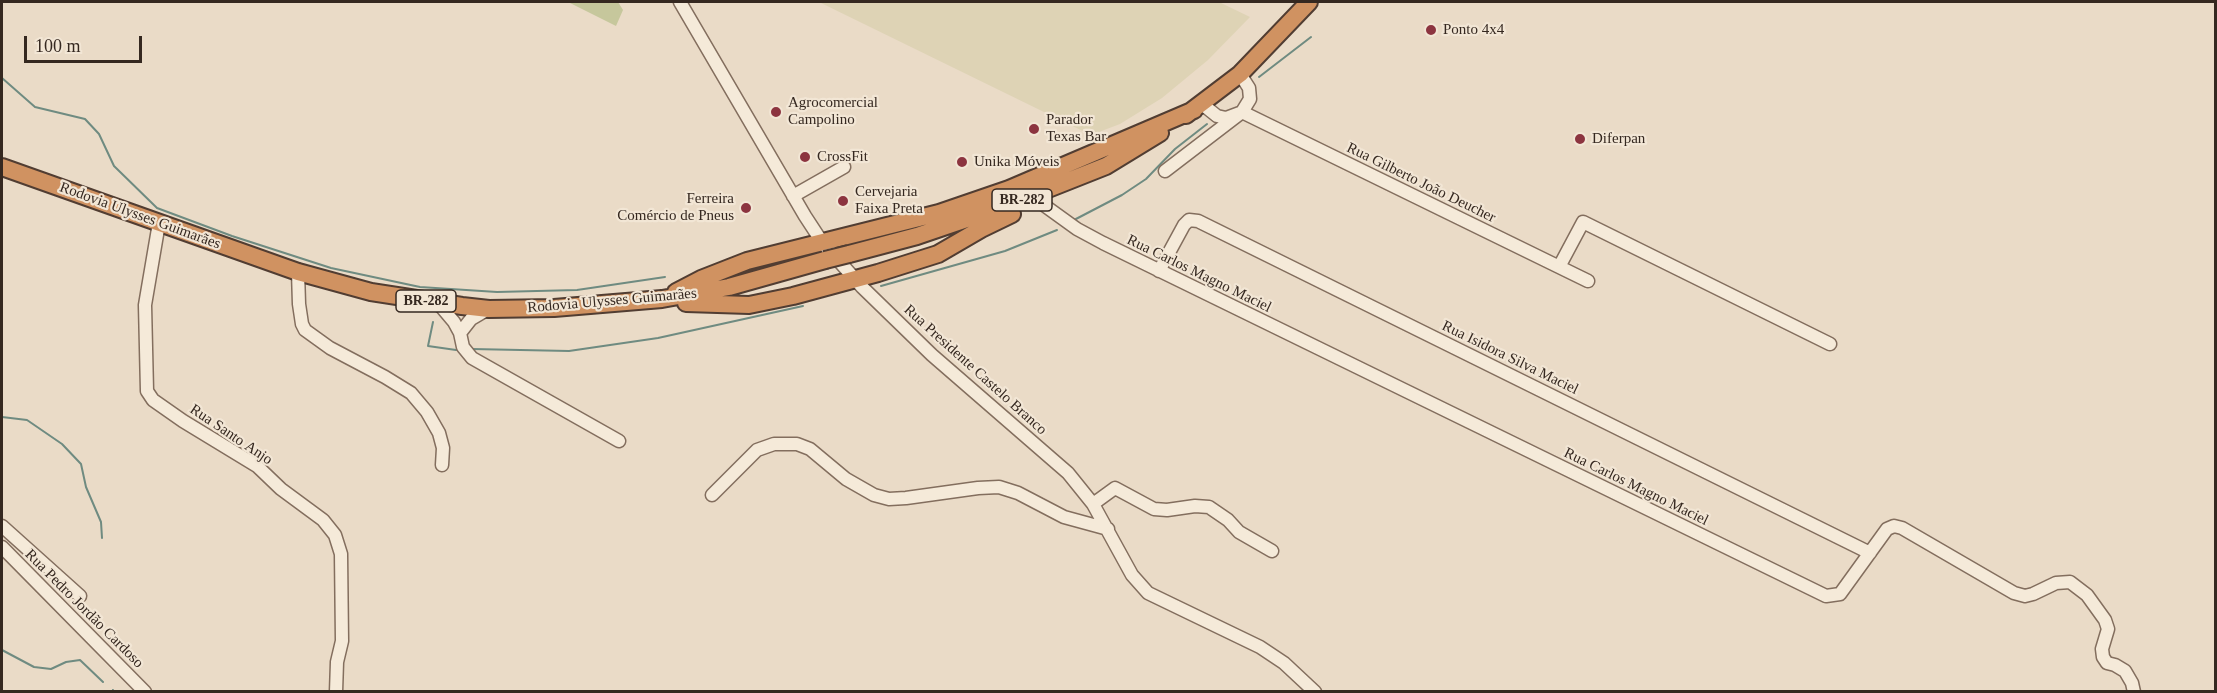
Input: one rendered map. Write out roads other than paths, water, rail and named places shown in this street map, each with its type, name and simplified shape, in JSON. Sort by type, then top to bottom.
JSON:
[{"type":"highway","name":"Rodovia Ulysses Guimarães","points":[[2,167],[298,272],[371,292],[489,309],[554,308],[662,299],[729,287],[917,236],[975,218],[1106,166],[1198,107],[1240,74],[1309,2]]},
{"type":"highway","points":[[662,299],[736,265],[939,213],[1009,189],[1062,168],[1198,107]]},
{"type":"highway","points":[[607,303],[648,308],[691,302],[749,305],[793,296],[878,273],[938,254],[981,229],[1041,203],[1106,166]]},
{"type":"street","name":"Rua Presidente Castelo Branco","points":[[681,2],[793,196],[822,242],[854,278],[932,355],[1068,473],[1093,504],[1132,575],[1148,593],[1260,647],[1284,663],[1315,692]]},
{"type":"street","points":[[1165,171],[1242,112],[1250,99],[1249,88],[1240,74]]},
{"type":"street","points":[[1198,107],[1226,118],[1242,112]]},
{"type":"street","name":"Rua Gilberto João Deucher","points":[[1242,112],[1587,281]]},
{"type":"street","points":[[793,196],[844,167]]},
{"type":"street","name":"Rua Carlos Magno Maciel","points":[[1041,203],[1077,229],[1159,271],[1826,596],[1840,594],[1887,529],[1894,526],[1902,528],[2014,593],[2025,596],[2056,583],[2070,582],[2087,595],[2105,620],[2108,629],[2102,650],[2103,657],[2107,663],[2125,671],[2134,692]]},
{"type":"street","name":"Rua Isidora Silva Maciel","points":[[1159,271],[1185,223],[1191,220],[1198,221],[1870,553]]},
{"type":"street","points":[[1559,267],[1583,222],[1830,344]]},
{"type":"street","name":"Rua Santo Anjo","points":[[159,223],[145,305],[147,391],[153,400],[183,421],[257,466],[281,489],[323,520],[335,535],[341,554],[342,641],[337,662],[336,692]]},
{"type":"street","points":[[298,272],[299,310],[306,330],[330,348],[411,393],[427,412],[439,433],[443,448],[442,465]]},
{"type":"street","points":[[438,303],[460,333],[463,347],[472,358],[619,441]]},
{"type":"street","points":[[460,333],[471,319],[489,309]]},
{"type":"street","points":[[712,495],[757,450],[774,444],[797,444],[810,449],[846,479],[874,495],[906,498],[999,487],[1012,490],[1064,517],[1108,529]]},
{"type":"street","points":[[1093,504],[1115,488],[1154,508],[1167,510],[1203,506],[1218,512],[1239,532],[1272,551]]},
{"type":"street","points":[[2,526],[80,596]]},
{"type":"street","name":"Rua Pedro Jordão Cardoso","points":[[2,547],[145,692]]},
{"type":"waterway","points":[[1259,77],[1311,37]]},
{"type":"waterway","points":[[2,78],[35,107],[85,119],[99,134],[114,166],[157,208],[232,236],[331,268],[420,287],[497,292],[577,290],[665,277]]},
{"type":"waterway","points":[[1074,220],[1122,195],[1146,179],[1175,149],[1207,124]]},
{"type":"waterway","points":[[881,286],[1005,251],[1057,230]]},
{"type":"waterway","points":[[472,349],[569,351],[658,338],[803,306]]},
{"type":"waterway","points":[[433,322],[428,346],[456,350]]},
{"type":"waterway","points":[[2,417],[27,420],[62,444],[81,464],[86,487],[101,522],[102,538]]},
{"type":"waterway","points":[[2,650],[34,667],[51,669],[66,662],[80,660],[103,682]]},
{"type":"place","name":"Ponto 4x4","points":[[1431,30]]},
{"type":"place","name":"Agrocomercial Campolino","points":[[776,112]]},
{"type":"place","name":"Parador Texas Bar","points":[[1034,129]]},
{"type":"place","name":"Diferpan","points":[[1580,139]]},
{"type":"place","name":"CrossFit","points":[[805,157]]},
{"type":"place","name":"Unika Móveis","points":[[962,162]]},
{"type":"place","name":"Cervejaria Faixa Preta","points":[[843,201]]},
{"type":"place","name":"Ferreira Comércio de Pneus","points":[[746,208]]}]
